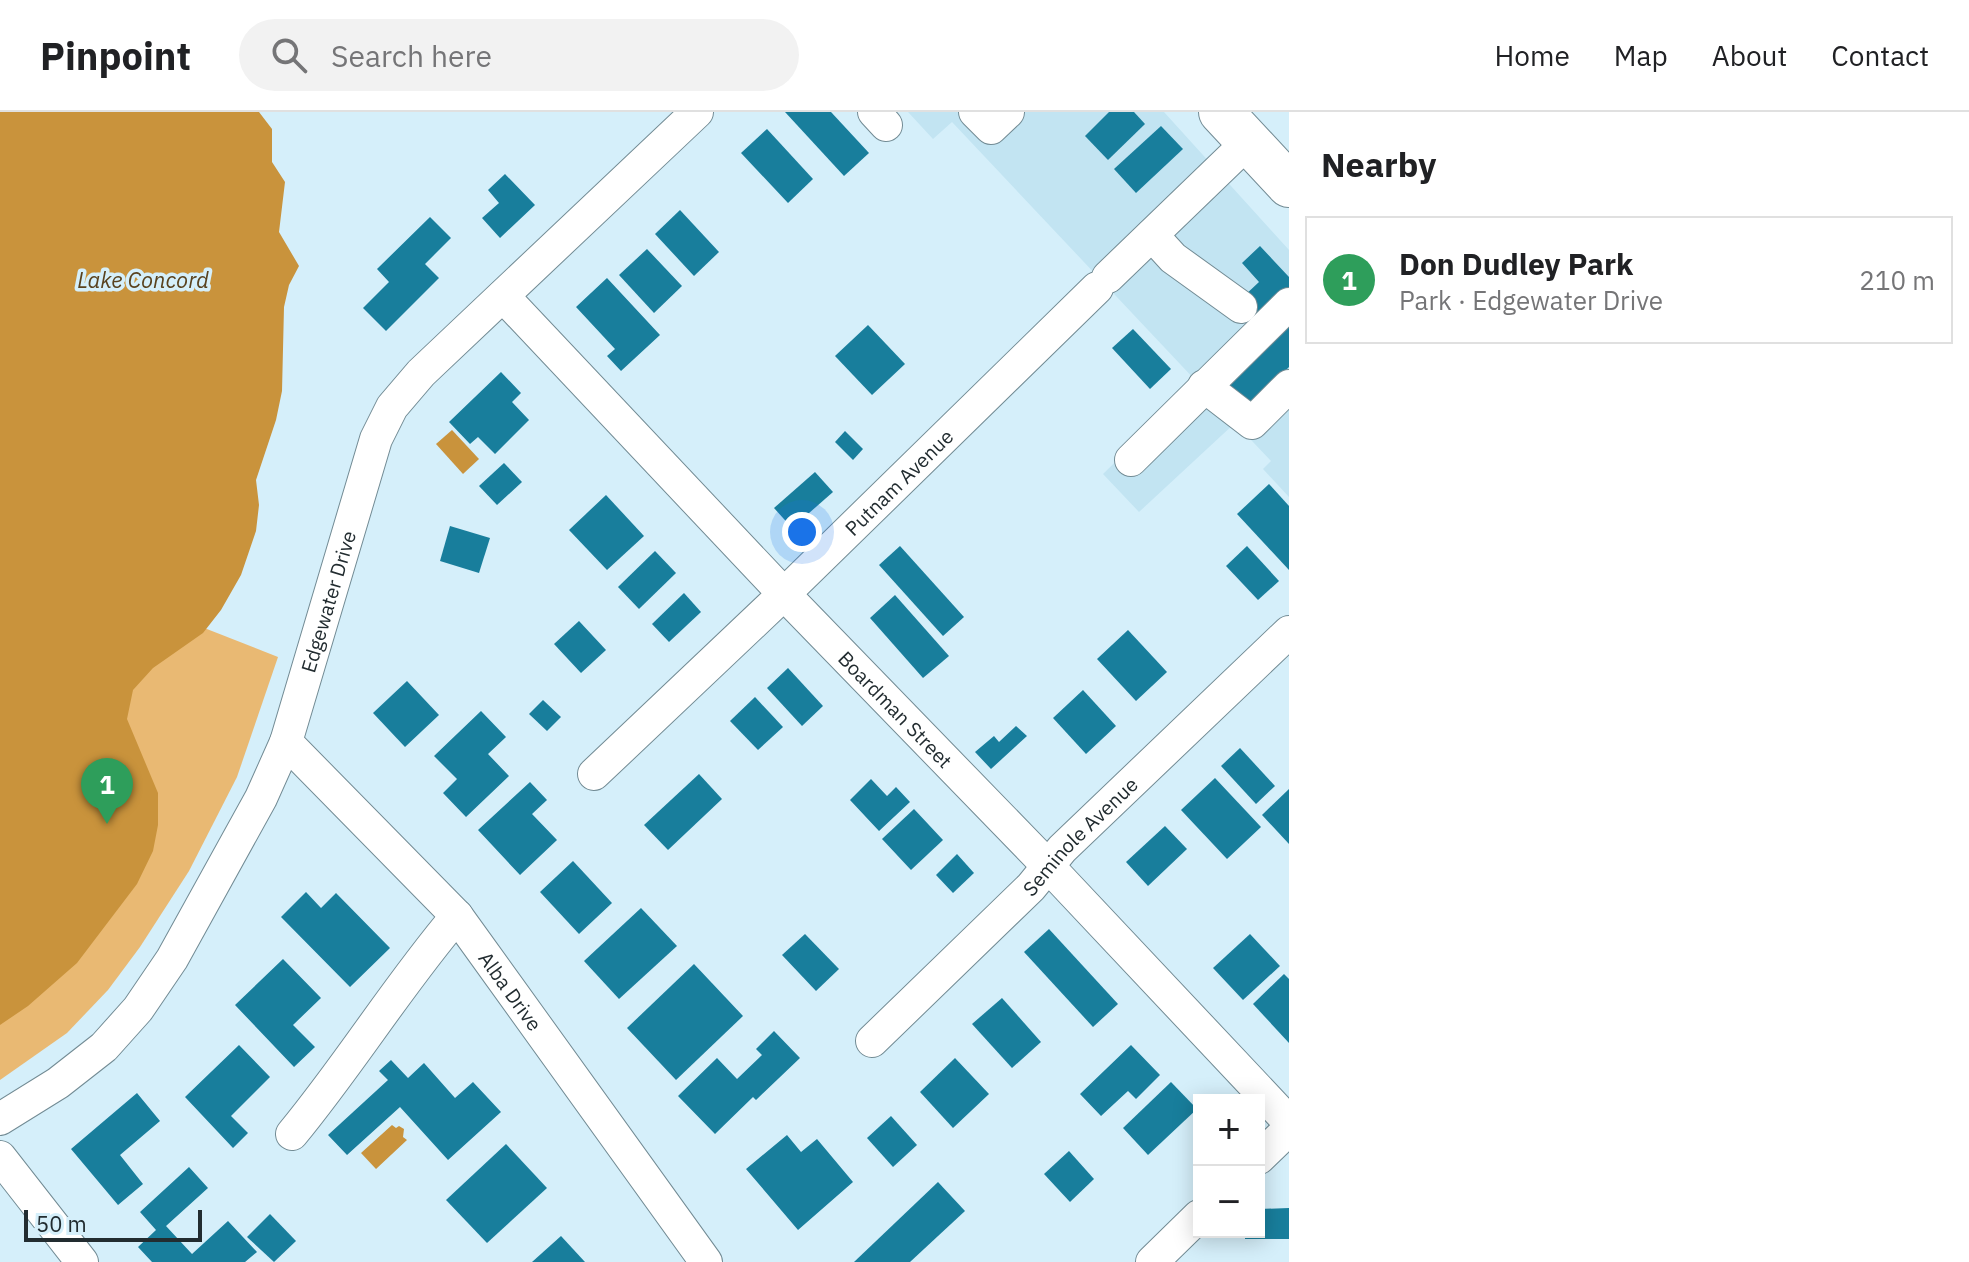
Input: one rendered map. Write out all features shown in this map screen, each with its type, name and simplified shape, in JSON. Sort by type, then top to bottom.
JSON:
[{"type":"highway","points":[[1235,127],[1289,185]]},
{"type":"street","name":"Edgewater Drive","points":[[0,1119],[90,1060],[138,1009],[172,959],[203,904],[261,798],[286,742],[368,464],[384,420],[399,397],[697,112]]},
{"type":"street","points":[[975,112],[991,128],[1008,112]]},
{"type":"street","name":"Putnam Avenue","points":[[594,774],[784,594],[1152,235],[1235,127]]},
{"type":"street","points":[[1152,235],[1173,258],[1241,307]]},
{"type":"street","name":"Boardman Street","points":[[503,296],[1289,1122]]},
{"type":"street","points":[[1131,460],[1289,304]]},
{"type":"street","points":[[1204,386],[1252,423],[1289,386]]},
{"type":"street","name":"Seminole Avenue","points":[[872,1041],[1031,887],[1072,839],[1289,632]]},
{"type":"street","name":"Alba Drive","points":[[286,742],[457,916],[706,1262]]},
{"type":"street","points":[[292,1134],[457,916]]},
{"type":"street","points":[[1265,1152],[1289,1129]]},
{"type":"street","points":[[0,1157],[82,1262]]},
{"type":"street","points":[[1152,1262],[1193,1222]]},
{"type":"shaded area","points":[[908,112],[1164,112],[1289,250],[1289,497],[1263,469],[1271,461],[1235,423],[1139,512],[1103,474],[1197,382],[952,122],[933,139]]},
{"type":"shaded area","points":[[166,613],[278,657],[237,777],[189,871],[108,990],[67,1033],[0,1080],[0,768]]},
{"type":"water","name":"Lake Concord","points":[[0,112],[259,112],[272,129],[272,162],[285,182],[279,232],[299,266],[289,285],[284,307],[282,391],[256,480],[259,505],[256,531],[241,575],[221,610],[203,633],[153,668],[133,690],[127,719],[158,793],[158,825],[153,851],[137,884],[77,963],[28,1006],[0,1025]]},
{"type":"water","points":[[452,430],[479,459],[463,474],[436,444]]},
{"type":"water","points":[[392,1125],[404,1129],[403,1137],[407,1140],[376,1169],[361,1153]]},
{"type":"building","points":[[785,112],[831,112],[869,153],[844,176]]},
{"type":"building","points":[[1109,112],[1134,112],[1145,124],[1108,160],[1085,136]]},
{"type":"building","points":[[1161,126],[1183,149],[1136,193],[1114,169]]},
{"type":"building","points":[[767,129],[813,179],[788,203],[741,153]]},
{"type":"building","points":[[505,174],[535,205],[500,238],[482,218],[499,203],[488,190]]},
{"type":"building","points":[[680,210],[719,252],[694,276],[655,234]]},
{"type":"building","points":[[430,217],[451,238],[425,264],[439,278],[386,331],[363,308],[389,282],[377,269]]},
{"type":"building","points":[[1260,246],[1289,277],[1289,297],[1265,320],[1243,297],[1259,282],[1242,263]]},
{"type":"building","points":[[647,249],[682,286],[654,313],[619,275]]},
{"type":"building","points":[[607,278],[660,335],[621,371],[607,356],[615,349],[576,307]]},
{"type":"building","points":[[1289,311],[1289,367],[1245,410],[1217,381]]},
{"type":"building","points":[[868,325],[905,364],[872,395],[835,356]]},
{"type":"building","points":[[1133,329],[1171,369],[1150,389],[1112,348]]},
{"type":"building","points":[[501,372],[521,393],[512,402],[529,420],[495,454],[478,437],[470,444],[449,422]]},
{"type":"building","points":[[845,431],[863,449],[853,460],[835,442]]},
{"type":"building","points":[[504,463],[522,482],[497,505],[479,486]]},
{"type":"building","points":[[815,472],[833,492],[792,528],[774,508]]},
{"type":"building","points":[[1269,484],[1289,506],[1289,570],[1237,514]]},
{"type":"building","points":[[606,495],[644,536],[607,570],[569,530]]},
{"type":"building","points":[[450,526],[490,538],[479,573],[440,561]]},
{"type":"building","points":[[900,546],[964,617],[943,636],[879,565]]},
{"type":"building","points":[[1247,546],[1279,581],[1258,600],[1226,566]]},
{"type":"building","points":[[655,551],[676,573],[639,609],[618,587]]},
{"type":"building","points":[[684,593],[701,612],[669,642],[652,624]]},
{"type":"building","points":[[895,595],[949,656],[923,678],[870,618]]},
{"type":"building","points":[[579,621],[606,650],[581,673],[554,644]]},
{"type":"building","points":[[1128,630],[1167,672],[1136,701],[1097,659]]},
{"type":"building","points":[[788,668],[823,706],[802,726],[767,688]]},
{"type":"building","points":[[407,681],[439,715],[405,747],[373,713]]},
{"type":"building","points":[[1083,690],[1116,726],[1086,754],[1053,718]]},
{"type":"building","points":[[755,697],[783,727],[758,750],[730,721]]},
{"type":"building","points":[[543,700],[561,717],[547,731],[529,714]]},
{"type":"building","points":[[481,711],[506,737],[488,754],[509,776],[466,817],[443,793],[457,779],[434,756]]},
{"type":"building","points":[[1016,726],[1027,736],[991,769],[975,752],[994,736],[999,742]]},
{"type":"building","points":[[1240,748],[1275,786],[1256,804],[1221,766]]},
{"type":"building","points":[[699,774],[722,799],[668,850],[644,825]]},
{"type":"building","points":[[1215,778],[1261,827],[1227,859],[1181,810]]},
{"type":"building","points":[[871,779],[887,796],[896,787],[910,802],[879,831],[850,800]]},
{"type":"building","points":[[530,782],[547,800],[532,814],[557,840],[520,875],[478,830]]},
{"type":"building","points":[[1289,789],[1289,844],[1262,815]]},
{"type":"building","points":[[914,809],[943,840],[911,870],[882,839]]},
{"type":"building","points":[[1165,826],[1187,849],[1148,886],[1126,862]]},
{"type":"building","points":[[957,854],[974,873],[953,893],[936,875]]},
{"type":"building","points":[[573,861],[612,903],[579,934],[540,892]]},
{"type":"building","points":[[306,892],[321,908],[336,893],[390,948],[350,987],[281,917]]},
{"type":"building","points":[[641,908],[677,946],[619,999],[584,961]]},
{"type":"building","points":[[1049,929],[1118,1004],[1093,1027],[1024,952]]},
{"type":"building","points":[[805,934],[839,969],[816,991],[782,955]]},
{"type":"building","points":[[1250,934],[1280,966],[1243,1000],[1213,968]]},
{"type":"building","points":[[283,959],[321,998],[293,1025],[315,1047],[294,1067],[235,1005]]},
{"type":"building","points":[[694,964],[743,1016],[676,1080],[627,1028]]},
{"type":"building","points":[[1284,974],[1289,979],[1289,1043],[1253,1004]]},
{"type":"building","points":[[1002,998],[1041,1042],[1012,1068],[972,1024]]},
{"type":"building","points":[[774,1031],[800,1058],[715,1134],[678,1096],[717,1058],[737,1079],[762,1055],[756,1049]]},
{"type":"building","points":[[239,1045],[270,1077],[231,1116],[248,1133],[233,1148],[185,1097]]},
{"type":"building","points":[[1131,1045],[1160,1075],[1136,1099],[1128,1091],[1101,1116],[1080,1094]]},
{"type":"building","points":[[955,1058],[989,1094],[953,1128],[920,1092]]},
{"type":"building","points":[[391,1060],[408,1078],[424,1063],[455,1098],[473,1082],[501,1112],[448,1160],[400,1107],[347,1155],[328,1135],[388,1080],[379,1071]]},
{"type":"building","points":[[1171,1082],[1193,1105],[1193,1113],[1148,1155],[1123,1128]]},
{"type":"building","points":[[137,1093],[160,1121],[120,1155],[143,1184],[118,1205],[71,1149]]},
{"type":"building","points":[[891,1116],[917,1145],[893,1167],[867,1138]]},
{"type":"building","points":[[787,1135],[801,1152],[817,1139],[853,1182],[798,1230],[746,1169]]},
{"type":"building","points":[[506,1144],[547,1188],[487,1243],[446,1200]]},
{"type":"building","points":[[1069,1151],[1094,1179],[1070,1202],[1044,1174]]},
{"type":"building","points":[[189,1167],[208,1188],[166,1226],[192,1254],[228,1221],[257,1252],[245,1262],[152,1262],[138,1247],[156,1230],[140,1212]]},
{"type":"building","points":[[938,1182],[965,1211],[910,1262],[854,1262]]},
{"type":"building","points":[[1289,1208],[1289,1239],[1245,1239],[1265,1238],[1265,1209]]},
{"type":"building","points":[[270,1214],[296,1241],[274,1262],[247,1237]]},
{"type":"building","points":[[561,1236],[585,1262],[532,1262]]},
{"type":"place","name":"Don Dudley Park","points":[[107,824]]}]
